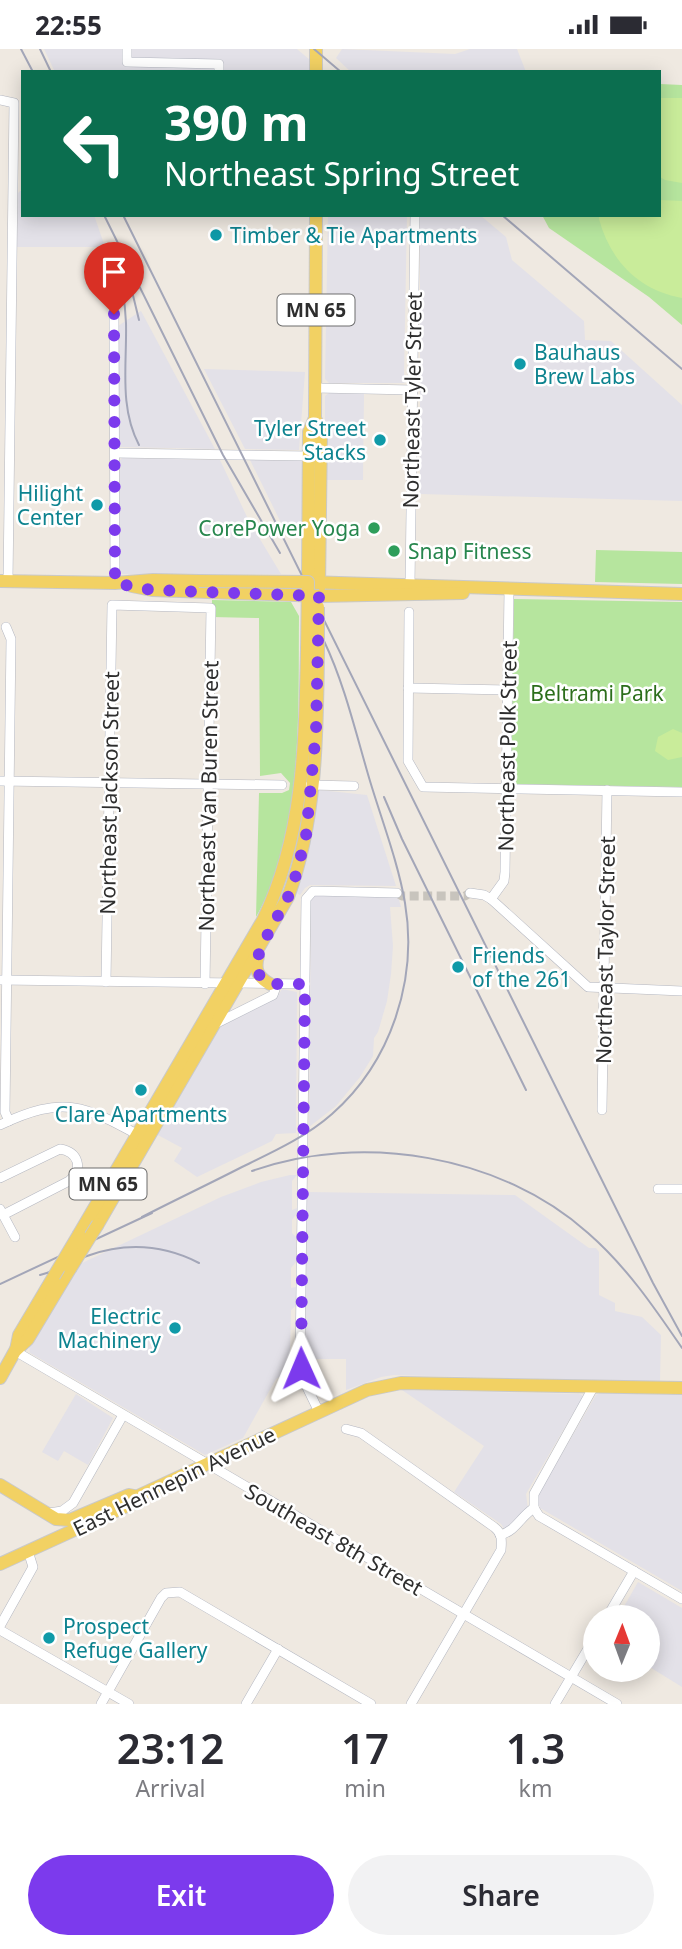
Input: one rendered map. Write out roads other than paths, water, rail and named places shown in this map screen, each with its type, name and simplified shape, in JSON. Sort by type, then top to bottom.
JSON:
[{"type":"main road","points":[[316,49],[316,70]]},
{"type":"main road","points":[[324,70],[325,49]]},
{"type":"main road","name":"MN 65","points":[[15,1351],[28,1339],[98,1224],[262,920],[278,886],[293,835],[316,731],[312,650],[314,472],[321,432],[316,418],[317,217]]},
{"type":"main road","name":"MN 65","points":[[314,472],[309,456],[309,432],[316,418]]},
{"type":"main road","points":[[4,581],[115,583],[153,580],[199,586],[448,595],[505,590]]},
{"type":"main road","points":[[357,590],[410,585],[682,594]]},
{"type":"main road","name":"MN 65","points":[[0,1378],[15,1351],[19,1335],[79,1234],[215,1024],[280,913],[296,875],[306,836],[306,785]]},
{"type":"main road","points":[[261,947],[256,970],[263,980],[274,984]]},
{"type":"main road","name":"East Hennepin Avenue","points":[[0,1564],[131,1504],[138,1496],[375,1387],[401,1383],[682,1388]]},
{"type":"main road","points":[[0,1485],[56,1519],[70,1520],[129,1496],[138,1496]]},
{"type":"street","points":[[127,49],[127,62],[219,68]]},
{"type":"street","points":[[0,100],[15,103],[18,186],[4,581]]},
{"type":"street","name":"Northeast Tyler Street","points":[[410,585],[415,217]]},
{"type":"street","points":[[114,314],[115,583]]},
{"type":"street","points":[[316,388],[412,390]]},
{"type":"street","points":[[115,453],[309,456]]},
{"type":"street","name":"Northeast Polk Street","points":[[491,899],[504,880],[505,872],[508,690],[505,590]]},
{"type":"street","name":"Northeast Jackson Street","points":[[106,982],[112,605],[211,608]]},
{"type":"street","name":"Northeast Van Buren Street","points":[[205,984],[211,608]]},
{"type":"street","points":[[409,613],[408,761],[423,787],[682,792]]},
{"type":"street","points":[[6,627],[11,639],[5,781],[4,1123],[45,1108],[76,1107],[98,1113],[143,1137]]},
{"type":"street","points":[[408,688],[508,690]]},
{"type":"street","points":[[5,781],[282,785]]},
{"type":"street","points":[[306,785],[354,786]]},
{"type":"street","name":"Northeast Taylor Street","points":[[602,1110],[607,790]]},
{"type":"street","points":[[319,1412],[304,1381],[300,1364],[306,899],[313,891],[397,893]]},
{"type":"street","points":[[470,893],[491,899],[582,983],[595,989],[682,991]]},
{"type":"street","points":[[4,980],[305,984]]},
{"type":"street","points":[[215,1024],[273,995],[274,984]]},
{"type":"street","points":[[0,1178],[60,1149],[70,1151],[78,1162],[75,1176],[69,1181],[2,1212],[15,1237]]},
{"type":"street","points":[[658,1189],[682,1189]]},
{"type":"street","name":"Southeast 8th Street","points":[[15,1351],[617,1704]]},
{"type":"street","points":[[594,1386],[534,1494],[534,1508],[539,1515],[682,1599]]},
{"type":"street","points":[[49,1513],[62,1511],[73,1503],[123,1415]]},
{"type":"street","points":[[346,1429],[360,1433],[494,1527],[502,1541],[500,1550],[464,1615],[411,1704]]},
{"type":"street","points":[[500,1535],[513,1530],[523,1515],[534,1508]]},
{"type":"street","points":[[28,1551],[33,1567],[0,1628],[129,1704]]},
{"type":"street","points":[[614,1605],[634,1571]]},
{"type":"street","points":[[100,1704],[161,1598],[171,1592],[180,1592],[371,1704]]},
{"type":"street","points":[[246,1704],[278,1649]]},
{"type":"street","points":[[555,1704],[583,1657]]},
{"type":"tunnel","points":[[397,893],[402,896],[465,896],[470,893]]},
{"type":"railway","points":[[21,49],[32,70]]},
{"type":"railway","points":[[40,49],[50,70]]},
{"type":"railway","points":[[314,49],[339,70]]},
{"type":"railway","points":[[105,217],[223,455],[280,553]]},
{"type":"railway","points":[[124,217],[653,1283],[682,1336]]},
{"type":"railway","points":[[504,217],[682,369]]},
{"type":"railway","points":[[111,244],[117,263],[125,313],[126,401],[139,445]]},
{"type":"railway","points":[[130,283],[139,320]]},
{"type":"railway","points":[[142,1217],[277,1150],[322,1122],[353,1093],[370,1070],[395,1018],[407,961],[405,903],[350,710],[324,641]]},
{"type":"railway","points":[[384,797],[402,839],[526,1090]]},
{"type":"railway","points":[[252,1171],[294,1159],[339,1153],[384,1153],[429,1158],[472,1169],[514,1185],[553,1206],[602,1246],[639,1287],[682,1348]]},
{"type":"railway","points":[[0,1284],[152,1213]]},
{"type":"railway","points":[[40,1275],[87,1256],[130,1247],[171,1252],[199,1263]]},
{"type":"place","name":"Timber & Tie Apartments","points":[[216,235]]},
{"type":"place","name":"Bauhaus Brew Labs","points":[[520,364]]},
{"type":"place","name":"Tyler Street Stacks","points":[[380,440]]},
{"type":"place","name":"Hilight Center","points":[[97,505]]},
{"type":"place","name":"CorePower Yoga","points":[[374,528]]},
{"type":"place","name":"Snap Fitness","points":[[394,551]]},
{"type":"place","name":"Friends of the 261","points":[[458,967]]},
{"type":"place","name":"Clare Apartments","points":[[141,1090]]},
{"type":"place","name":"Electric Machinery","points":[[175,1328]]},
{"type":"place","name":"Prospect Refuge Gallery","points":[[49,1638]]},
{"type":"park label","name":"Beltrami Park","points":[[597,693]]}]
